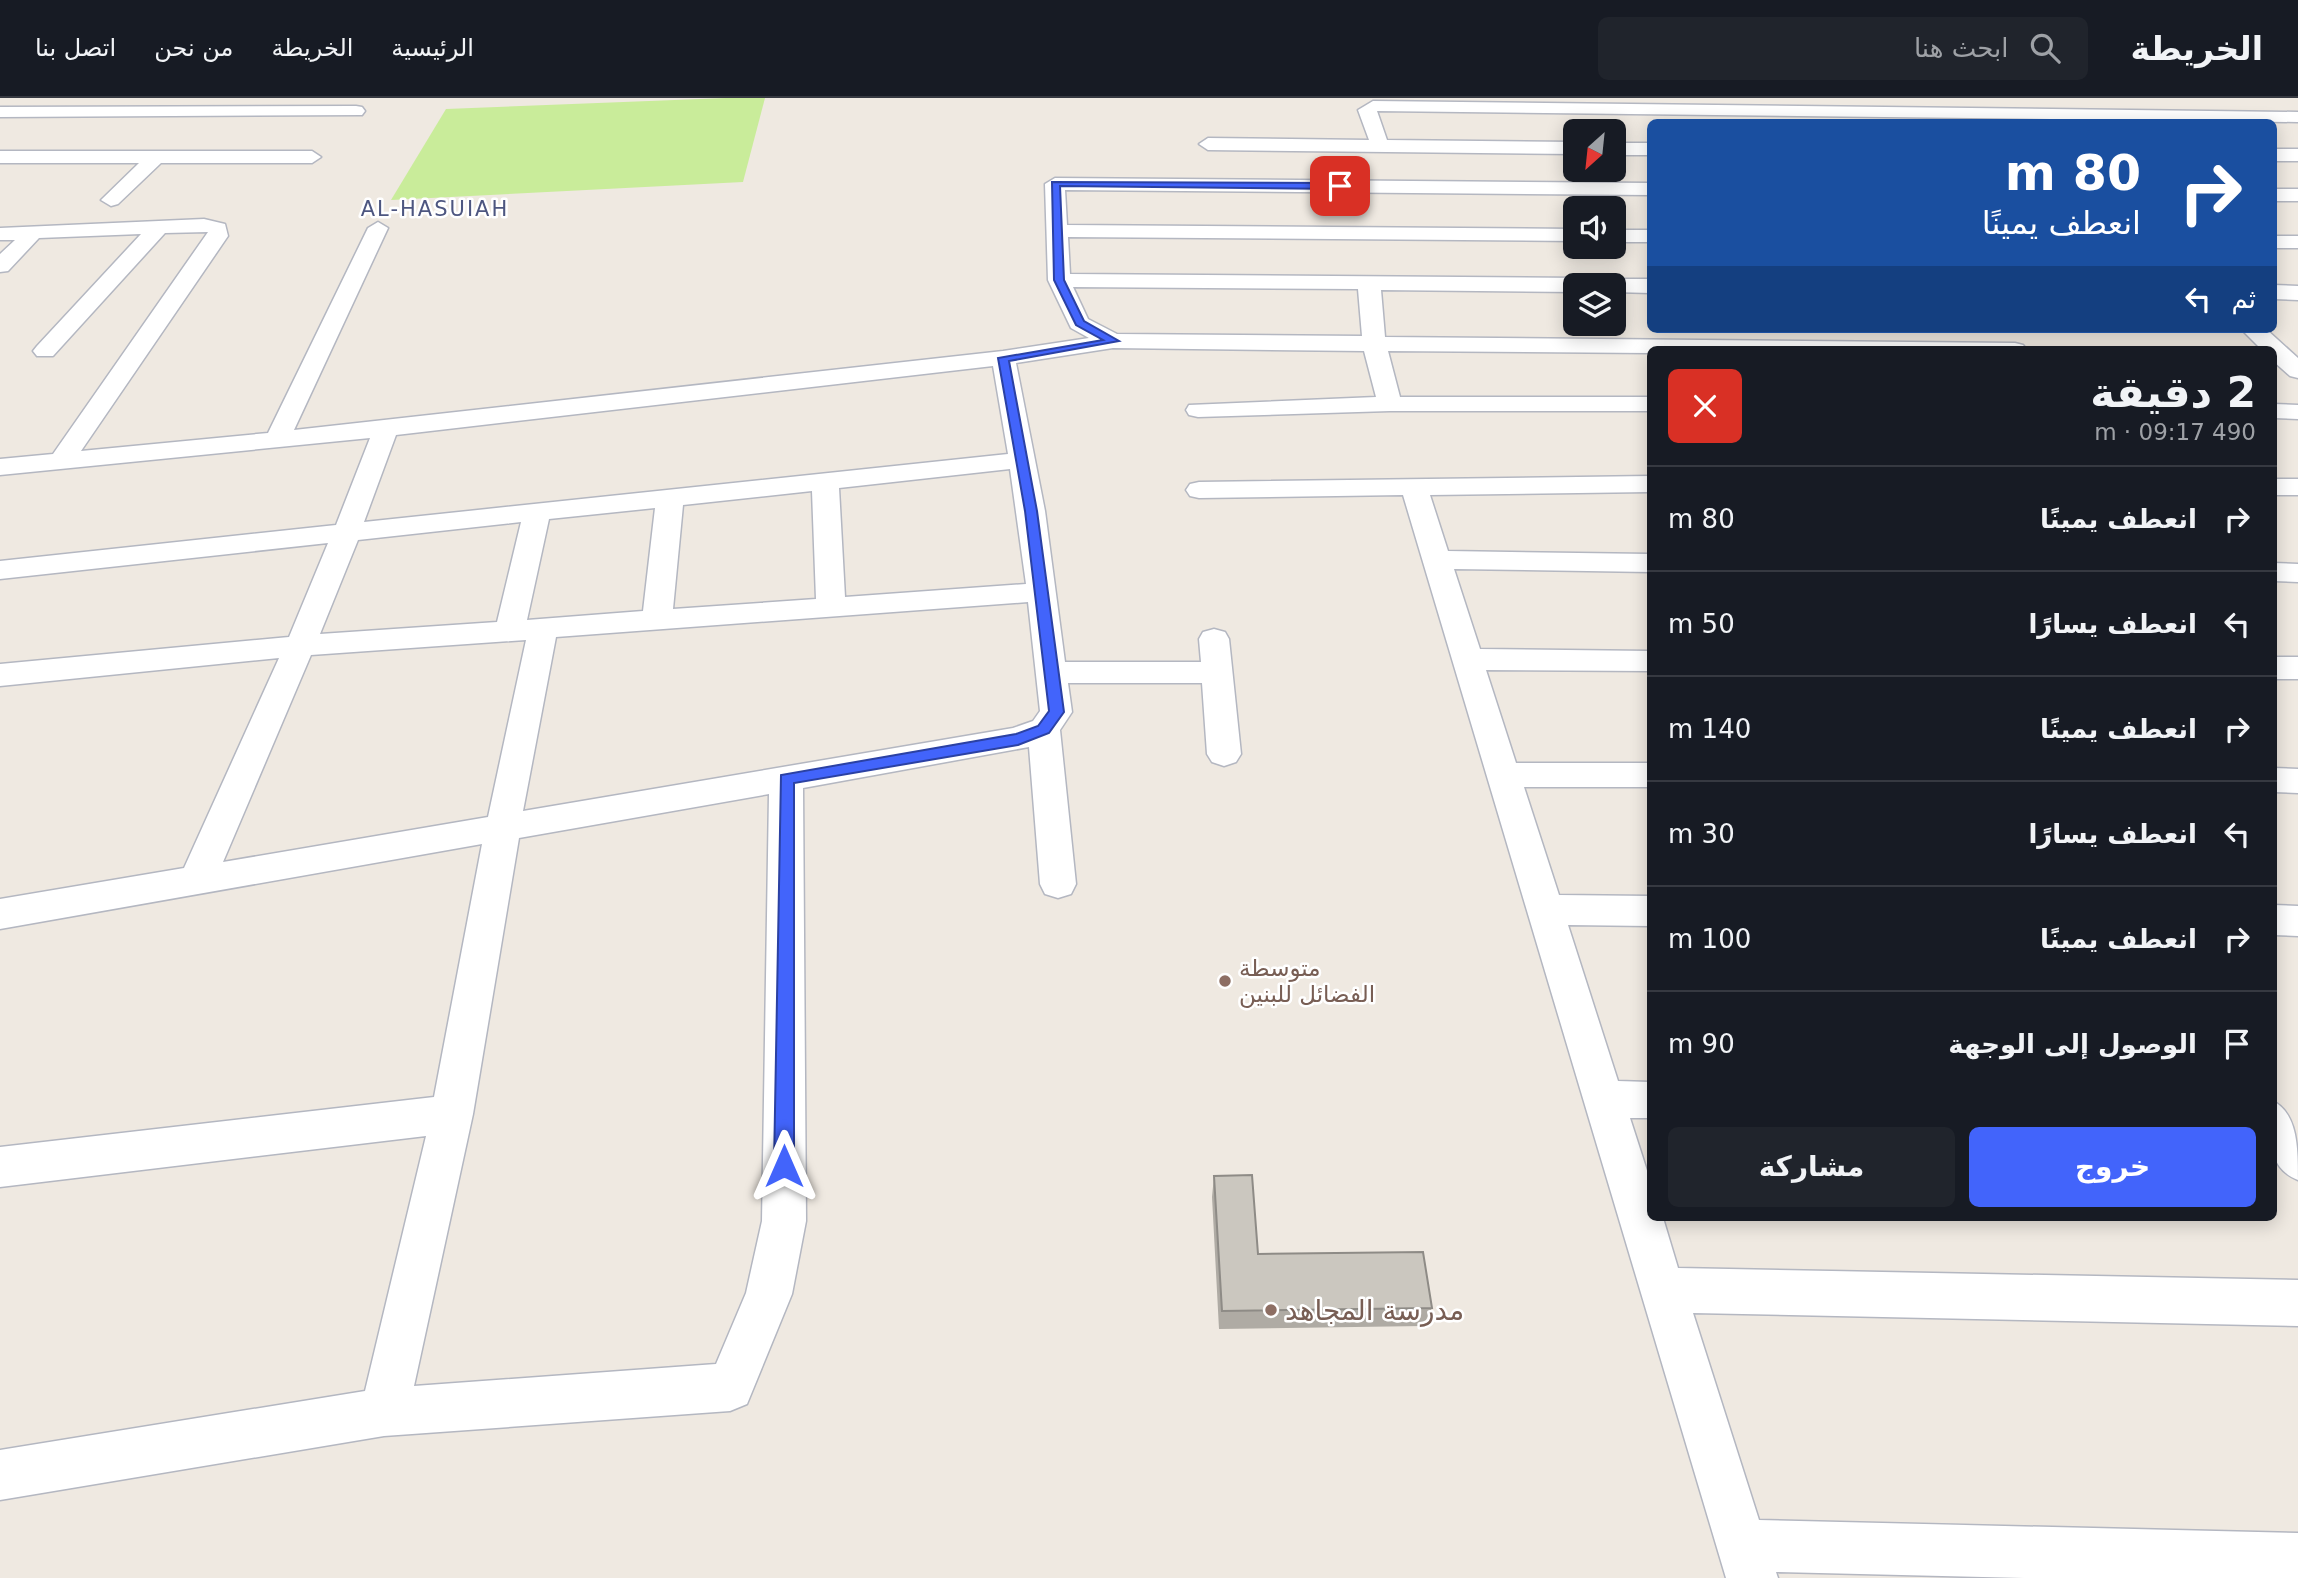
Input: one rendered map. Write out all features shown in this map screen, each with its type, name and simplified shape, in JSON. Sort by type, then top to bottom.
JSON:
[{"type":"street","points":[[0,111],[13,98]]},
{"type":"street","points":[[2003,98],[2025,118]]},
{"type":"street","points":[[1380,146],[1367,110],[1373,106],[1416,103],[2025,118],[2298,117]]},
{"type":"street","points":[[0,111],[356,111]]},
{"type":"street","points":[[1208,144],[1380,146],[1432,167],[1647,189]]},
{"type":"street","points":[[1626,149],[1647,149]]},
{"type":"street","points":[[1113,341],[1079,323],[1059,280],[1055,184],[1340,186],[1432,167],[1563,150]]},
{"type":"street","points":[[2277,155],[2298,155]]},
{"type":"street","points":[[0,156],[312,157]]},
{"type":"street","points":[[111,200],[156,157]]},
{"type":"street","points":[[1340,186],[1350,233]]},
{"type":"street","points":[[2277,195],[2298,195]]},
{"type":"street","points":[[0,234],[204,225],[218,228],[218,236],[61,461]]},
{"type":"street","points":[[45,351],[159,227]]},
{"type":"street","points":[[277,440],[378,228]]},
{"type":"street","points":[[1057,231],[1563,235]]},
{"type":"street","points":[[0,266],[33,233]]},
{"type":"street","points":[[1626,236],[1647,236]]},
{"type":"street","points":[[2277,242],[2298,242]]},
{"type":"street","points":[[1059,280],[1563,285]]},
{"type":"street","points":[[1369,283],[1374,344],[1390,404]]},
{"type":"street","points":[[1626,286],[1647,286]]},
{"type":"street","points":[[2277,292],[2298,293]]},
{"type":"street","points":[[2258,333],[2274,346]]},
{"type":"street","points":[[0,467],[386,429],[1003,358],[1113,341],[1374,344],[1794,342],[1904,346]]},
{"type":"street","points":[[2283,353],[2298,371]]},
{"type":"street","points":[[0,914],[1018,739],[1044,729],[1056,712],[1022,460],[1003,358]]},
{"type":"street","points":[[1198,410],[1390,404],[1647,404]]},
{"type":"street","points":[[2277,411],[2298,412]]},
{"type":"street","points":[[197,880],[302,646],[348,534],[386,429]]},
{"type":"street","points":[[0,570],[1022,460]]},
{"type":"street","points":[[825,482],[831,608]]},
{"type":"street","points":[[1199,490],[1647,484]]},
{"type":"street","points":[[1414,486],[1747,1562],[2298,1559]]},
{"type":"street","points":[[2277,487],[2298,487]]},
{"type":"street","points":[[657,619],[670,499]]},
{"type":"street","points":[[384,1412],[452,1114],[503,827],[537,513]]},
{"type":"street","points":[[1437,560],[1647,563]]},
{"type":"street","points":[[2277,572],[2298,573]]},
{"type":"street","points":[[0,675],[302,646],[1040,592]]},
{"type":"street","points":[[1214,639],[1224,754]]},
{"type":"street","points":[[1467,659],[1647,661]]},
{"type":"street","points":[[2277,668],[2298,668]]},
{"type":"street","points":[[1051,673],[1217,672]]},
{"type":"street","points":[[1044,729],[1058,884]]},
{"type":"street","points":[[1504,775],[1647,775]]},
{"type":"street","points":[[0,1475],[384,1412],[730,1388],[769,1294],[784,1222],[786,779]]},
{"type":"street","points":[[2277,780],[2298,781]]},
{"type":"street","points":[[1545,910],[1647,911]]},
{"type":"street","points":[[2277,920],[2298,920]]},
{"type":"street","points":[[1604,1099],[1647,1100]]},
{"type":"street","points":[[2277,1105],[2298,1105]]},
{"type":"street","points":[[0,1167],[452,1114]]},
{"type":"street","points":[[2277,1126],[2298,1160]]},
{"type":"street","points":[[1664,1290],[2298,1303]]},
{"type":"green space","points":[[765,98],[743,182],[391,200],[446,109]]},
{"type":"building","points":[[1252,1175],[1258,1254],[1423,1252],[1432,1308],[1222,1311],[1214,1176]]},
{"type":"place","name":"متوسطة الفضائل للبنين","points":[[1225,981]]},
{"type":"place","name":"مدرسة المجاهد","points":[[1271,1310]]},
{"type":"district","name":"AL-HASUIAH","points":[[435,209]]},
{"type":"route","points":[[784,1166],[786,779],[1018,739],[1044,729],[1056,712],[1031,511],[1003,358],[1113,341],[1079,323],[1059,280],[1055,184],[1340,186]]}]
